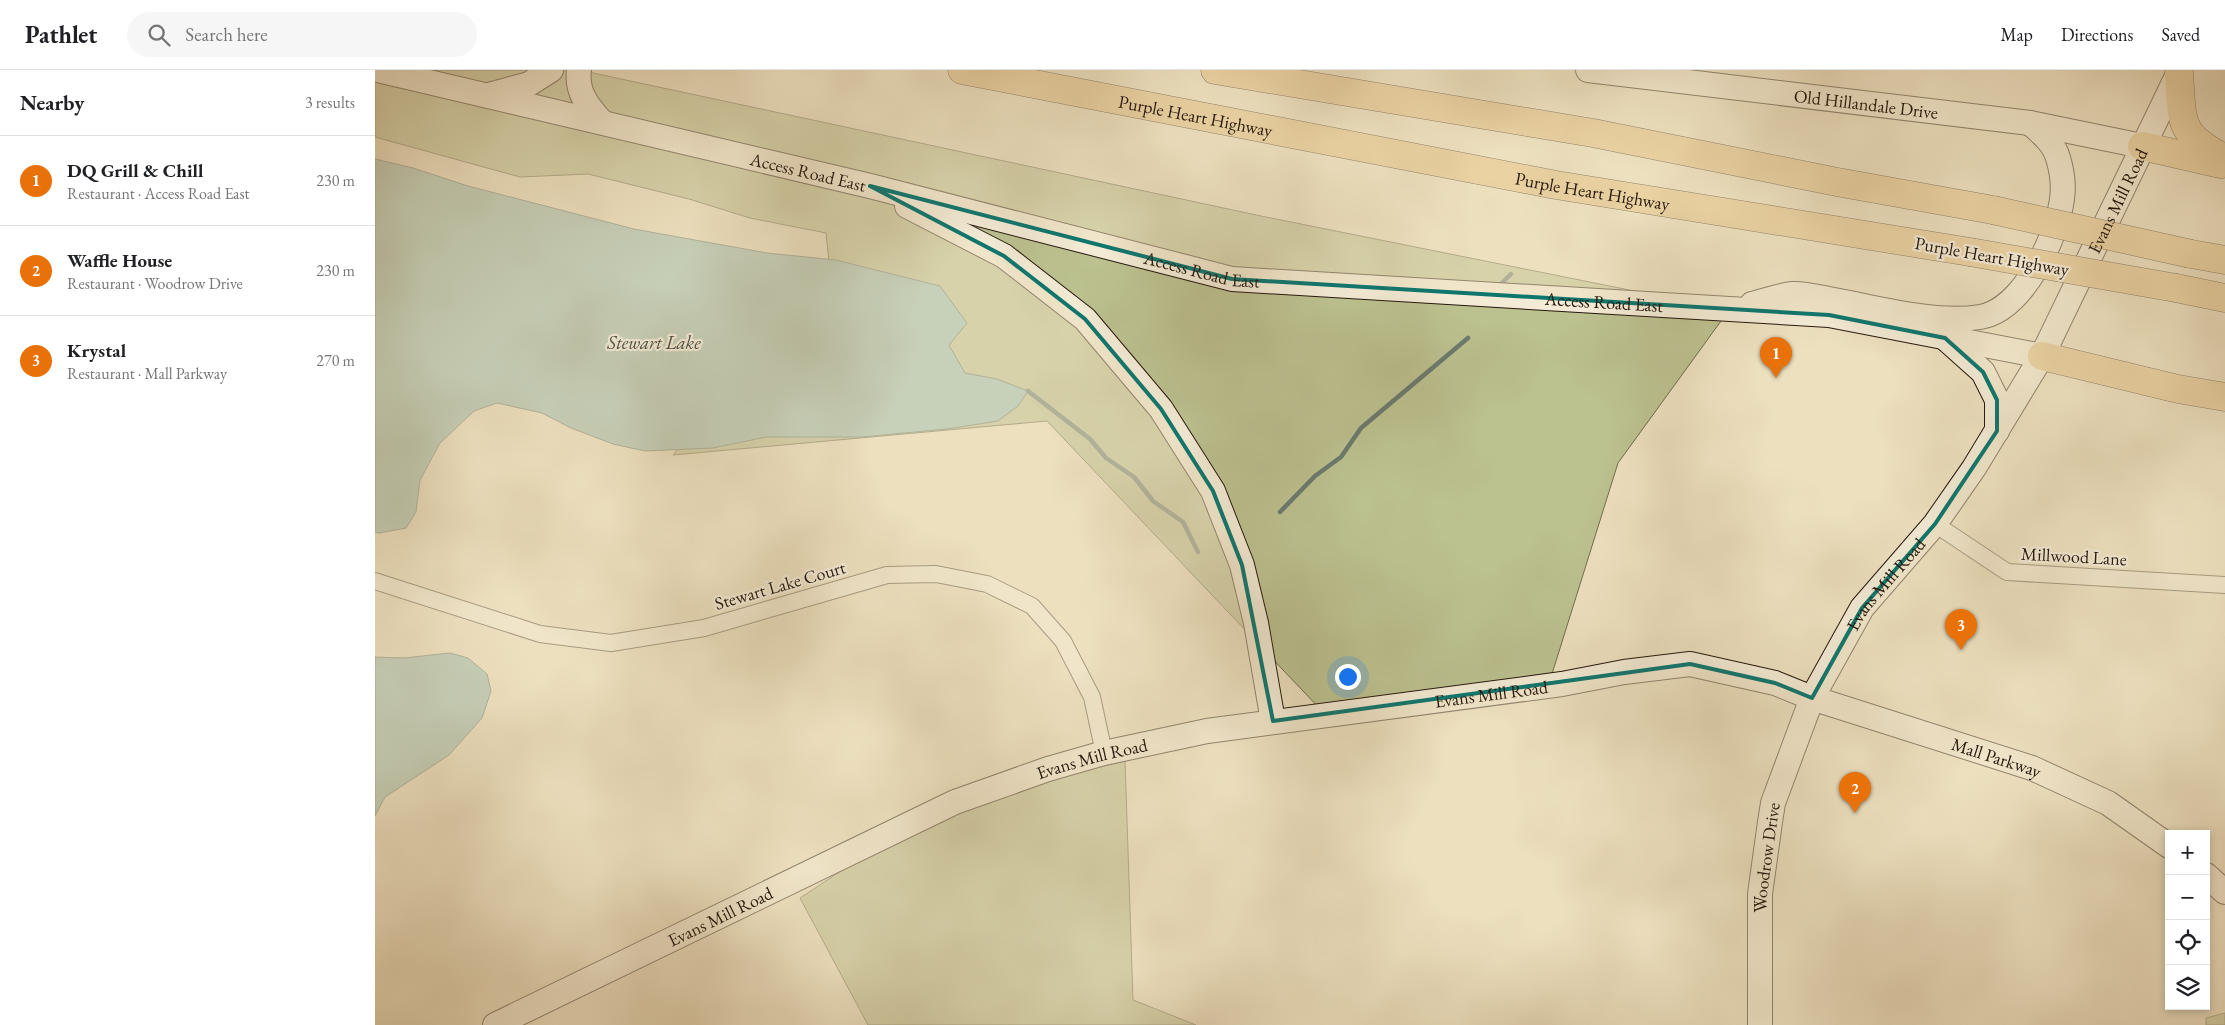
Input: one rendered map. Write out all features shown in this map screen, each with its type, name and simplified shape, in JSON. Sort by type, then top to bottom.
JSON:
[{"type":"highway","name":"Purple Heart Highway","points":[[962,70],[1556,185],[1970,252],[2225,298]]},
{"type":"highway","points":[[1215,70],[1593,133],[1837,182],[1993,210],[2225,260]]},
{"type":"highway","points":[[2179,72],[2182,117],[2190,136],[2225,158]]},
{"type":"highway","points":[[2142,146],[2225,165]]},
{"type":"highway","points":[[2042,356],[2178,389],[2225,397]]},
{"type":"main road","name":"Access Road East","points":[[378,70],[870,186],[1232,279],[1829,316],[2042,356]]},
{"type":"main road","points":[[488,95],[529,84],[551,70]]},
{"type":"main road","points":[[579,70],[580,90],[586,104],[602,122]]},
{"type":"main road","name":"Old Hillandale Drive","points":[[1588,70],[2029,123],[2142,146]]},
{"type":"main road","name":"Evans Mill Road","points":[[495,1025],[955,802],[1048,769],[1104,753],[1168,738],[1273,721],[1542,687],[1624,672],[1689,664],[1775,683],[1812,698],[1862,608],[1935,524],[1997,431],[2042,356],[2179,72]]},
{"type":"main road","points":[[1731,310],[1793,294],[1940,318],[1981,317],[2005,305],[2037,268],[2058,218],[2062,198],[2063,175],[2058,155],[2049,140],[2029,123]]},
{"type":"main road","points":[[870,186],[1004,256],[1085,319],[1161,409],[1213,491],[1242,565],[1256,623],[1273,721]]},
{"type":"main road","points":[[1945,338],[1983,372],[1997,400],[1997,431]]},
{"type":"main road","name":"Mall Parkway","points":[[1812,698],[2033,768],[2108,803],[2165,843]]},
{"type":"main road","name":"Woodrow Drive","points":[[1760,1025],[1760,894],[1772,813],[1812,698]]},
{"type":"main road","points":[[2210,879],[2225,892]]},
{"type":"street","name":"Millwood Lane","points":[[1935,524],[2007,572],[2225,584]]},
{"type":"street","name":"Stewart Lake Court","points":[[375,582],[540,634],[611,643],[704,628],[887,575],[936,574],[987,584],[1032,606],[1063,641],[1092,697],[1104,753]]},
{"type":"highlighted area","points":[[870,186],[1232,279],[1829,315],[1945,338],[1983,372],[1997,400],[1997,431],[1935,524],[1862,608],[1812,698],[1775,683],[1690,664],[1273,721],[1242,565],[1213,491],[1161,409],[1085,319],[1004,256]]},
{"type":"green space","points":[[375,70],[579,70],[1261,216],[1729,310],[1618,463],[1551,677],[1321,710],[1047,421],[673,455],[748,361],[834,309],[826,233],[750,218],[689,199],[588,174],[520,177],[375,137]]},
{"type":"green space","points":[[1125,761],[1133,1000],[1196,1025],[868,1025],[800,898],[903,830],[1014,787]]},
{"type":"green space","points":[[2225,1013],[2225,1025],[2206,1025],[2206,1018]]},
{"type":"water","name":"Stewart Lake","points":[[375,159],[413,168],[468,186],[634,229],[767,253],[836,260],[940,286],[967,323],[949,345],[965,373],[997,379],[1028,391],[1018,406],[998,421],[947,429],[861,437],[766,437],[713,448],[645,451],[613,444],[571,428],[542,413],[497,403],[474,411],[440,443],[420,480],[416,512],[406,528],[379,533],[375,532]]},
{"type":"water","points":[[450,653],[468,658],[487,674],[491,691],[482,718],[449,755],[385,797],[375,816],[375,657],[404,658]]},
{"type":"waterway","points":[[1498,287],[1511,274]]},
{"type":"waterway","points":[[1280,512],[1315,476],[1341,457],[1361,428],[1468,338]]},
{"type":"waterway","points":[[1028,391],[1090,439],[1106,458],[1134,477],[1153,501],[1183,522],[1198,552]]},
{"type":"place","name":"DQ Grill & Chill","points":[[1776,378]]},
{"type":"place","name":"Krystal","points":[[1961,650]]},
{"type":"place","name":"Waffle House","points":[[1855,813]]}]
